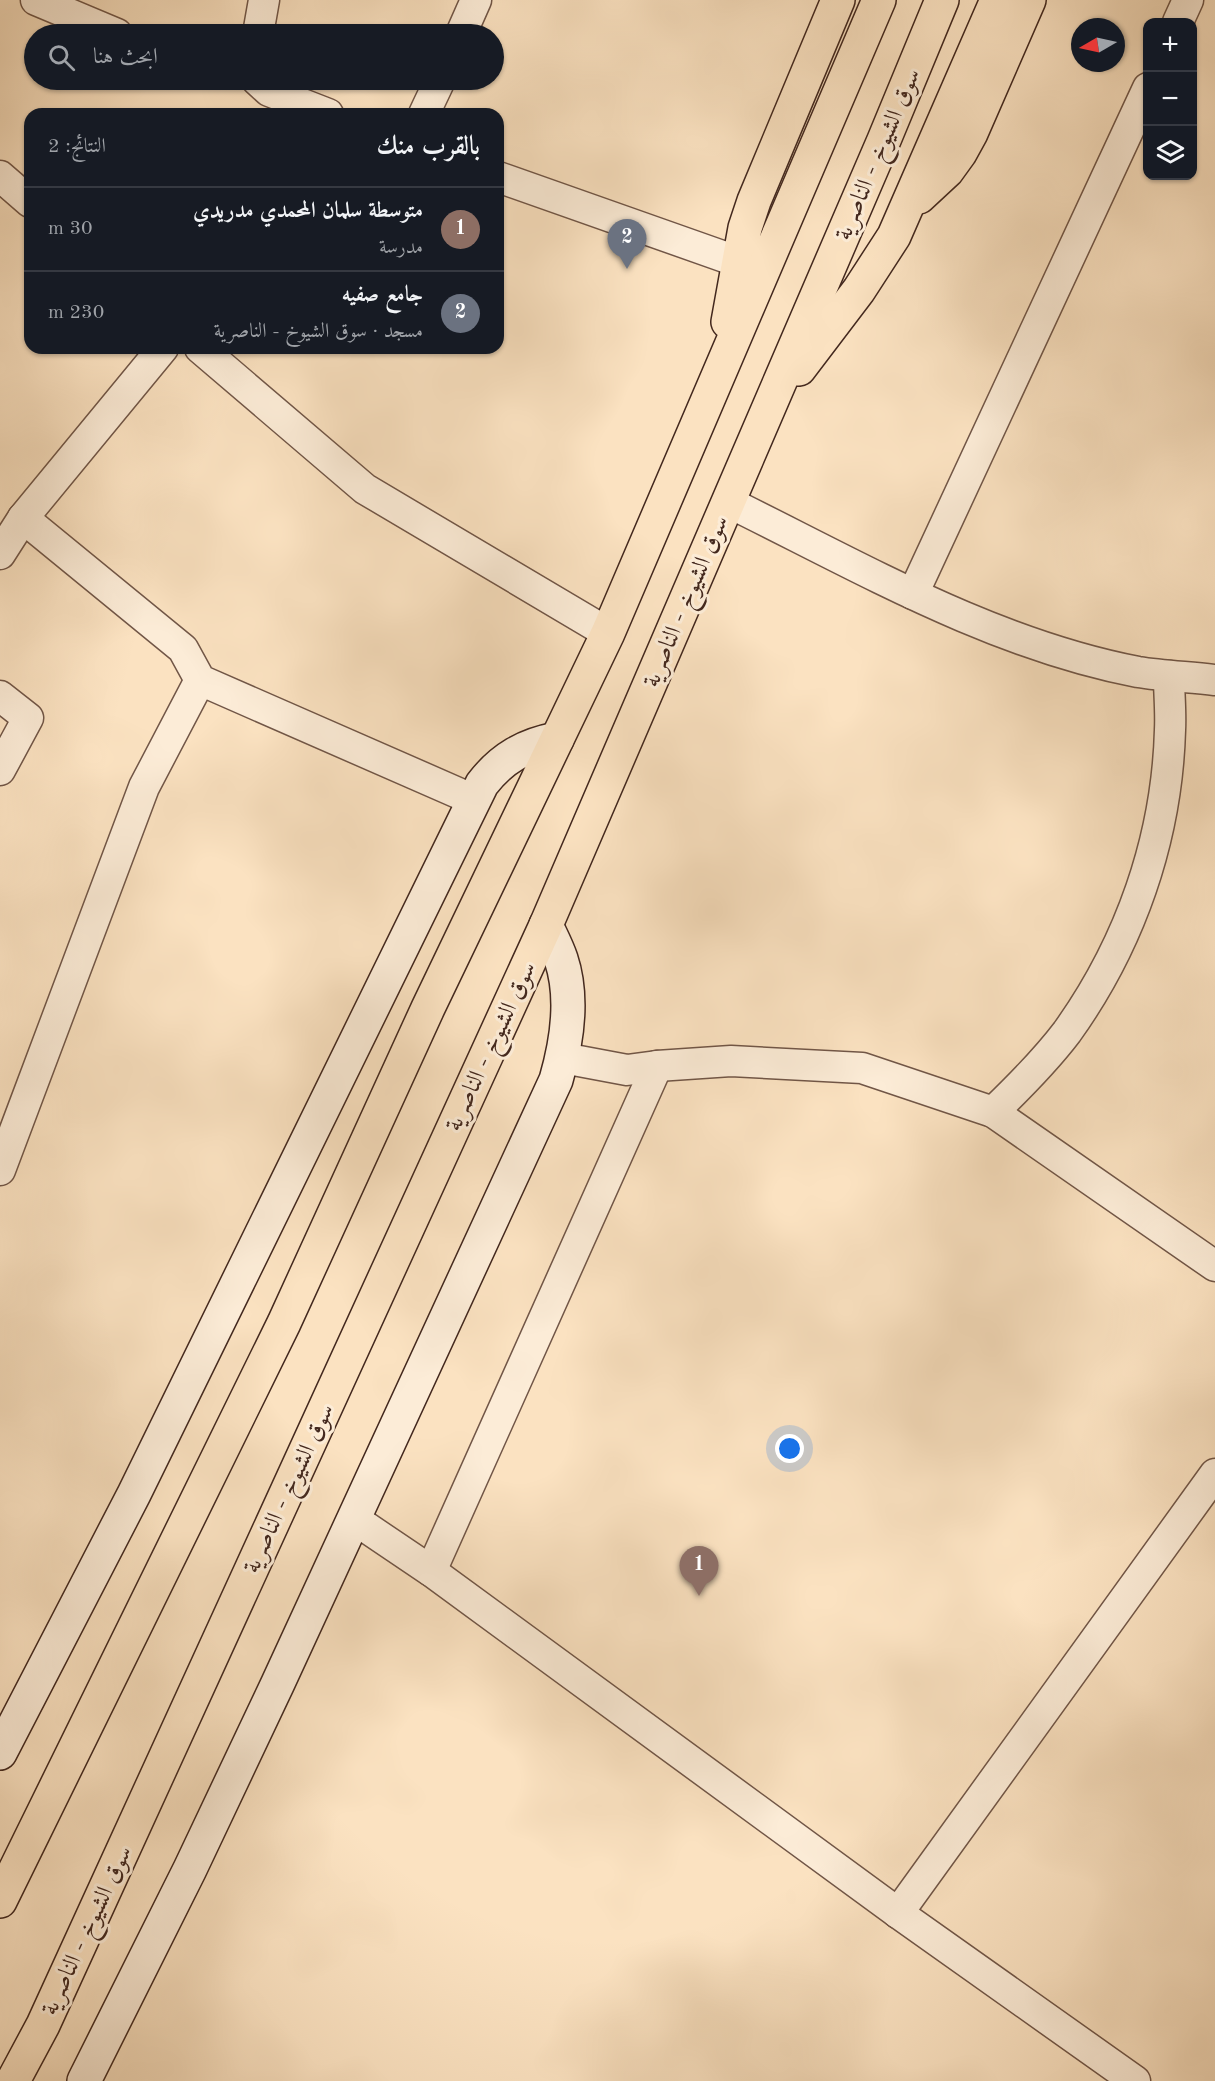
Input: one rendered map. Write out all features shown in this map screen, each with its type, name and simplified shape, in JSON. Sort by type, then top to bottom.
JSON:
[{"type":"highway","points":[[696,430],[725,334],[746,228],[754,201],[838,0]]},
{"type":"highway","points":[[3,1886],[284,1323],[423,1018],[608,633],[879,0]]},
{"type":"highway","name":"سوق الشيوخ - الناصرية","points":[[13,2081],[53,2003],[546,925],[942,0]]},
{"type":"highway","points":[[747,458],[806,358],[859,290],[889,244],[903,217],[997,0]]},
{"type":"highway","points":[[903,217],[922,194],[947,171],[960,153],[971,133],[1029,0]]},
{"type":"main road","points":[[0,1753],[134,1494],[474,800],[492,771],[505,760],[521,749],[538,742],[557,739]]},
{"type":"main road","points":[[84,2081],[190,1869],[354,1520],[546,1102],[563,1058],[567,1025],[567,993],[561,960],[546,925]]},
{"type":"street","points":[[36,0],[93,24]]},
{"type":"street","points":[[260,24],[264,0]]},
{"type":"street","points":[[465,24],[476,0]]},
{"type":"street","points":[[1180,18],[1188,0]]},
{"type":"street","points":[[268,90],[313,108]]},
{"type":"street","points":[[427,108],[435,90]]},
{"type":"street","points":[[913,594],[1143,99]]},
{"type":"street","points":[[0,176],[24,197]]},
{"type":"street","points":[[504,179],[739,262]]},
{"type":"street","points":[[0,554],[23,518],[158,354]]},
{"type":"street","points":[[207,354],[365,489],[608,633]]},
{"type":"street","points":[[728,502],[913,594],[1002,632],[1047,648],[1139,672],[1215,680]]},
{"type":"street","points":[[23,518],[183,650],[200,680],[474,800]]},
{"type":"street","points":[[993,1112],[1031,1074],[1066,1033],[1096,988],[1121,940],[1141,890],[1156,837],[1166,784],[1170,730],[1169,676]]},
{"type":"street","points":[[0,1170],[144,788],[200,680]]},
{"type":"street","points":[[0,696],[28,718],[0,770]]},
{"type":"street","points":[[563,1058],[627,1070],[731,1061],[862,1068],[993,1112],[1215,1266]]},
{"type":"street","points":[[431,1571],[657,1066]]},
{"type":"street","points":[[898,1912],[1215,1474]]},
{"type":"street","points":[[354,1520],[431,1571],[898,1912],[1135,2081]]},
{"type":"place","name":"جامع صفيه","points":[[627,269]]},
{"type":"place","name":"متوسطة سلمان المحمدي مدريدي","points":[[699,1596]]}]
